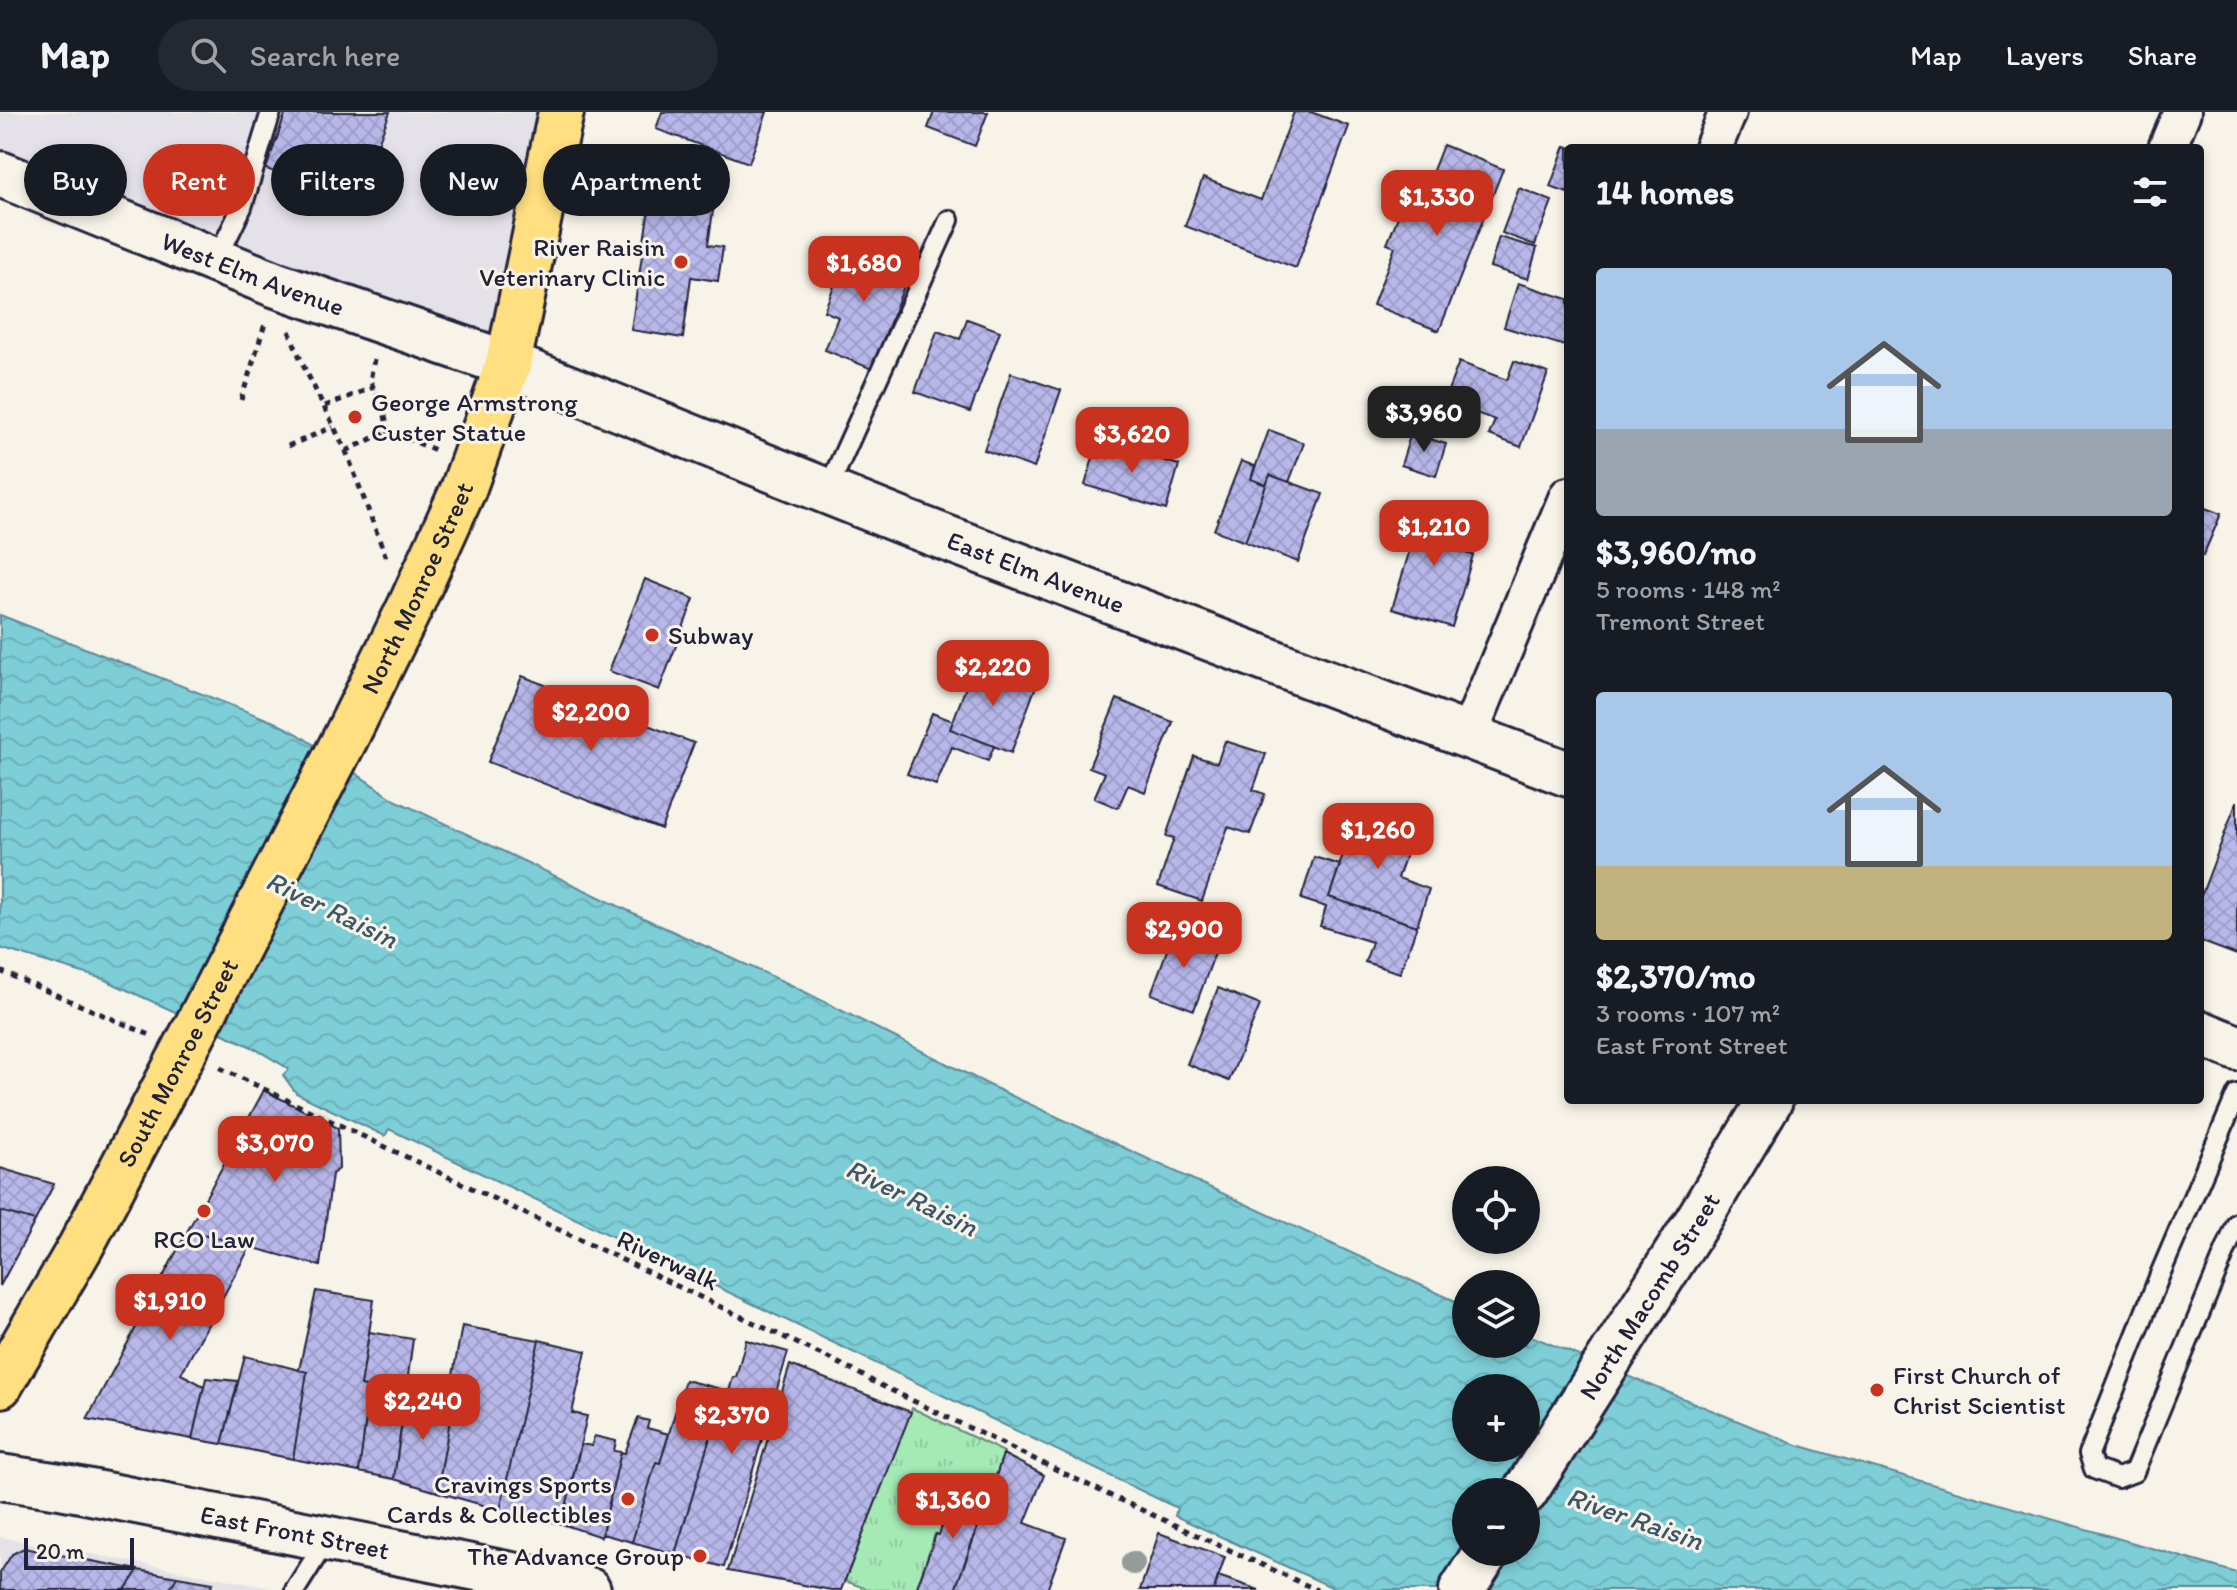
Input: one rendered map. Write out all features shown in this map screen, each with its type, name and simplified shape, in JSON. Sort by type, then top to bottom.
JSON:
[{"type":"main road","name":"North Monroe Street","points":[[346,737],[463,490],[508,364],[561,112]]},
{"type":"main road","name":"South Monroe Street","points":[[0,1385],[81,1246],[346,737]]},
{"type":"street","points":[[1715,144],[1728,112]]},
{"type":"street","points":[[2169,144],[2182,112]]},
{"type":"street","name":"West Elm Avenue","points":[[0,174],[274,284],[508,364]]},
{"type":"street","name":"East Elm Avenue","points":[[508,364],[827,491],[1564,772]]},
{"type":"street","points":[[1468,736],[1564,506]]},
{"type":"street","points":[[2204,1035],[2237,1048]]},
{"type":"street","name":"North Macomb Street","points":[[1534,1478],[1698,1220],[1768,1104]]},
{"type":"street","name":"East Front Street","points":[[0,1477],[60,1486],[588,1590]]},
{"type":"street","points":[[1462,1590],[1477,1566]]},
{"type":"lane","points":[[216,261],[242,207],[271,112]]},
{"type":"lane","points":[[827,491],[949,220]]},
{"type":"lane","points":[[2237,1094],[2161,1272],[2089,1454],[2094,1469],[2118,1478],[2134,1472],[2237,1223]]},
{"type":"lane","points":[[295,1590],[327,1539]]},
{"type":"path","points":[[241,400],[268,316],[274,284]]},
{"type":"path","points":[[274,284],[303,365],[346,451],[408,611]]},
{"type":"path","points":[[382,321],[370,381],[383,405],[388,431]]},
{"type":"path","points":[[325,406],[374,387]]},
{"type":"path","points":[[288,446],[333,427]]},
{"type":"path","points":[[346,451],[388,431],[472,465]]},
{"type":"path","name":"Riverwalk","points":[[0,971],[122,1021],[1109,1495],[1317,1590]]},
{"type":"shaded area","points":[[0,112],[561,112],[554,144],[543,144],[543,198],[508,364],[124,216],[127,216],[127,144],[24,144],[24,177],[0,168]]},
{"type":"shaded area","points":[[0,1537],[282,1590],[0,1590]]},
{"type":"green space","points":[[912,1408],[1004,1452],[989,1497],[957,1485],[939,1535],[935,1534],[916,1590],[870,1590],[845,1581]]},
{"type":"water","name":"River Raisin","points":[[0,615],[274,722],[298,734],[395,800],[791,985],[995,1088],[1452,1300],[1452,1358],[1540,1358],[1540,1340],[1794,1444],[2237,1573],[2237,1590],[1338,1590],[1175,1516],[1177,1508],[389,1129],[385,1136],[296,1093],[283,1075],[289,1069],[252,1047],[103,979],[0,948]]},
{"type":"building","points":[[286,112],[390,112],[378,144],[275,144]]},
{"type":"building","points":[[662,112],[767,112],[749,163],[730,156],[730,144],[697,144],[656,129]]},
{"type":"building","points":[[934,112],[988,112],[975,146],[928,128]]},
{"type":"building","points":[[1294,112],[1311,112],[1349,126],[1296,268],[1185,226],[1203,178],[1261,200]]},
{"type":"building","points":[[1443,145],[1503,169],[1439,331],[1373,305],[1395,247],[1387,244],[1408,192],[1422,198]]},
{"type":"building","points":[[1564,149],[1564,192],[1550,187]]},
{"type":"building","points":[[271,155],[271,171],[266,169]]},
{"type":"building","points":[[1519,188],[1552,201],[1535,245],[1502,233]]},
{"type":"building","name":"River Raisin Veterinary Clinic","points":[[648,216],[712,216],[708,245],[723,247],[718,281],[691,277],[683,338],[631,330]]},
{"type":"building","points":[[1499,237],[1537,248],[1528,279],[1490,267]]},
{"type":"building","points":[[851,244],[911,268],[872,369],[825,350],[838,317],[824,311]]},
{"type":"building","points":[[1518,283],[1564,298],[1564,346],[1504,327]]},
{"type":"building","points":[[967,319],[1000,331],[970,412],[915,392],[937,331],[960,339]]},
{"type":"building","points":[[1514,361],[1548,373],[1521,447],[1489,435],[1495,420],[1444,401],[1459,362],[1507,380]]},
{"type":"building","points":[[1011,373],[1061,390],[1034,468],[984,450]]},
{"type":"building","points":[[1269,430],[1304,443],[1289,482],[1270,475],[1266,485],[1251,479]]},
{"type":"building","points":[[1411,433],[1446,444],[1436,476],[1401,465]]},
{"type":"building","points":[[1098,441],[1179,465],[1166,510],[1085,485]]},
{"type":"building","points":[[1241,461],[1255,466],[1251,479],[1266,485],[1245,542],[1214,530]]},
{"type":"building","points":[[1270,475],[1323,494],[1298,562],[1245,542]]},
{"type":"building","points":[[1424,503],[1465,516],[1455,550],[1473,555],[1452,627],[1392,609]]},
{"type":"building","points":[[2204,508],[2221,514],[2204,554]]},
{"type":"building","name":"Subway","points":[[645,579],[694,599],[659,690],[609,671]]},
{"type":"building","points":[[975,663],[1036,686],[1011,753],[950,729]]},
{"type":"building","points":[[522,676],[694,743],[661,829],[488,762]]},
{"type":"building","points":[[1117,699],[1173,722],[1145,792],[1128,785],[1118,808],[1094,798],[1105,773],[1089,767]]},
{"type":"building","points":[[932,713],[953,721],[950,729],[994,746],[988,761],[952,747],[936,785],[907,774]]},
{"type":"building","points":[[1225,741],[1266,754],[1253,790],[1265,794],[1250,834],[1228,827],[1202,901],[1158,886],[1174,838],[1166,836],[1194,756],[1217,763]]},
{"type":"building","points":[[2237,801],[2237,955],[2204,943],[2204,888]]},
{"type":"building","points":[[1357,812],[1414,831],[1398,878],[1429,889],[1417,926],[1329,897]]},
{"type":"building","points":[[1314,857],[1340,865],[1329,897],[1417,926],[1400,973],[1365,962],[1372,942],[1320,926],[1326,907],[1301,899]]},
{"type":"building","points":[[1174,931],[1217,947],[1194,1010],[1151,994]]},
{"type":"building","points":[[1218,988],[1260,1005],[1229,1081],[1187,1064]]},
{"type":"building","points":[[264,1090],[338,1128],[339,1169],[332,1174],[320,1266],[188,1230]]},
{"type":"building","points":[[0,1168],[54,1184],[35,1221],[0,1211]]},
{"type":"building","points":[[0,1211],[35,1221],[0,1286]]},
{"type":"building","points":[[188,1230],[250,1247],[181,1374],[204,1386],[192,1439],[87,1419]]},
{"type":"building","points":[[316,1291],[374,1300],[361,1386],[370,1388],[359,1472],[293,1459],[307,1372],[299,1370]]},
{"type":"building","points":[[462,1326],[539,1340],[500,1510],[437,1492],[453,1404],[448,1402]]},
{"type":"building","points":[[369,1332],[413,1339],[394,1479],[359,1472],[370,1388],[361,1386]]},
{"type":"building","points":[[539,1340],[586,1351],[572,1413],[587,1416],[562,1524],[500,1510]]},
{"type":"building","points":[[746,1340],[788,1352],[724,1567],[675,1554],[721,1401],[726,1402]]},
{"type":"building","points":[[245,1356],[307,1372],[293,1459],[222,1444]]},
{"type":"building","points":[[790,1365],[911,1412],[841,1590],[728,1571]]},
{"type":"building","points":[[206,1378],[238,1381],[222,1444],[192,1439]]},
{"type":"building","points":[[685,1380],[729,1391],[726,1402],[721,1401],[675,1554],[632,1542]]},
{"type":"building","points":[[406,1394],[453,1404],[437,1492],[394,1479]]},
{"type":"building","name":"Cravings Sports Cards & Collectibles","points":[[638,1418],[649,1421],[647,1428],[669,1434],[660,1463],[656,1462],[632,1542],[602,1534],[621,1452],[625,1453]]},
{"type":"building","points":[[594,1436],[616,1441],[614,1451],[621,1452],[601,1537],[562,1524],[581,1444],[592,1446]]},
{"type":"building","points":[[1003,1454],[1044,1475],[1025,1523],[1066,1538],[1047,1590],[955,1590],[984,1515]]},
{"type":"building","points":[[957,1485],[989,1497],[955,1590],[916,1590],[936,1534],[939,1535]]},
{"type":"building","points":[[1159,1533],[1225,1557],[1214,1590],[1140,1590]]},
{"type":"building","points":[[24,1548],[138,1570],[125,1590],[0,1590],[0,1573],[12,1554]]},
{"type":"building","points":[[138,1570],[177,1577],[169,1590],[125,1590]]},
{"type":"building","points":[[1218,1576],[1259,1590],[1214,1590]]},
{"type":"building","points":[[177,1577],[213,1583],[209,1590],[169,1590]]},
{"type":"place","name":"River Raisin Veterinary Clinic","points":[[681,262]]},
{"type":"place","name":"George Armstrong Custer Statue","points":[[355,417]]},
{"type":"place","name":"Subway","points":[[652,635]]},
{"type":"place","name":"RCO Law","points":[[204,1211]]},
{"type":"place","name":"First Church of Christ Scientist","points":[[1877,1390]]},
{"type":"place","name":"Cravings Sports Cards & Collectibles","points":[[628,1499]]},
{"type":"place","name":"The Advance Group","points":[[700,1556]]}]
